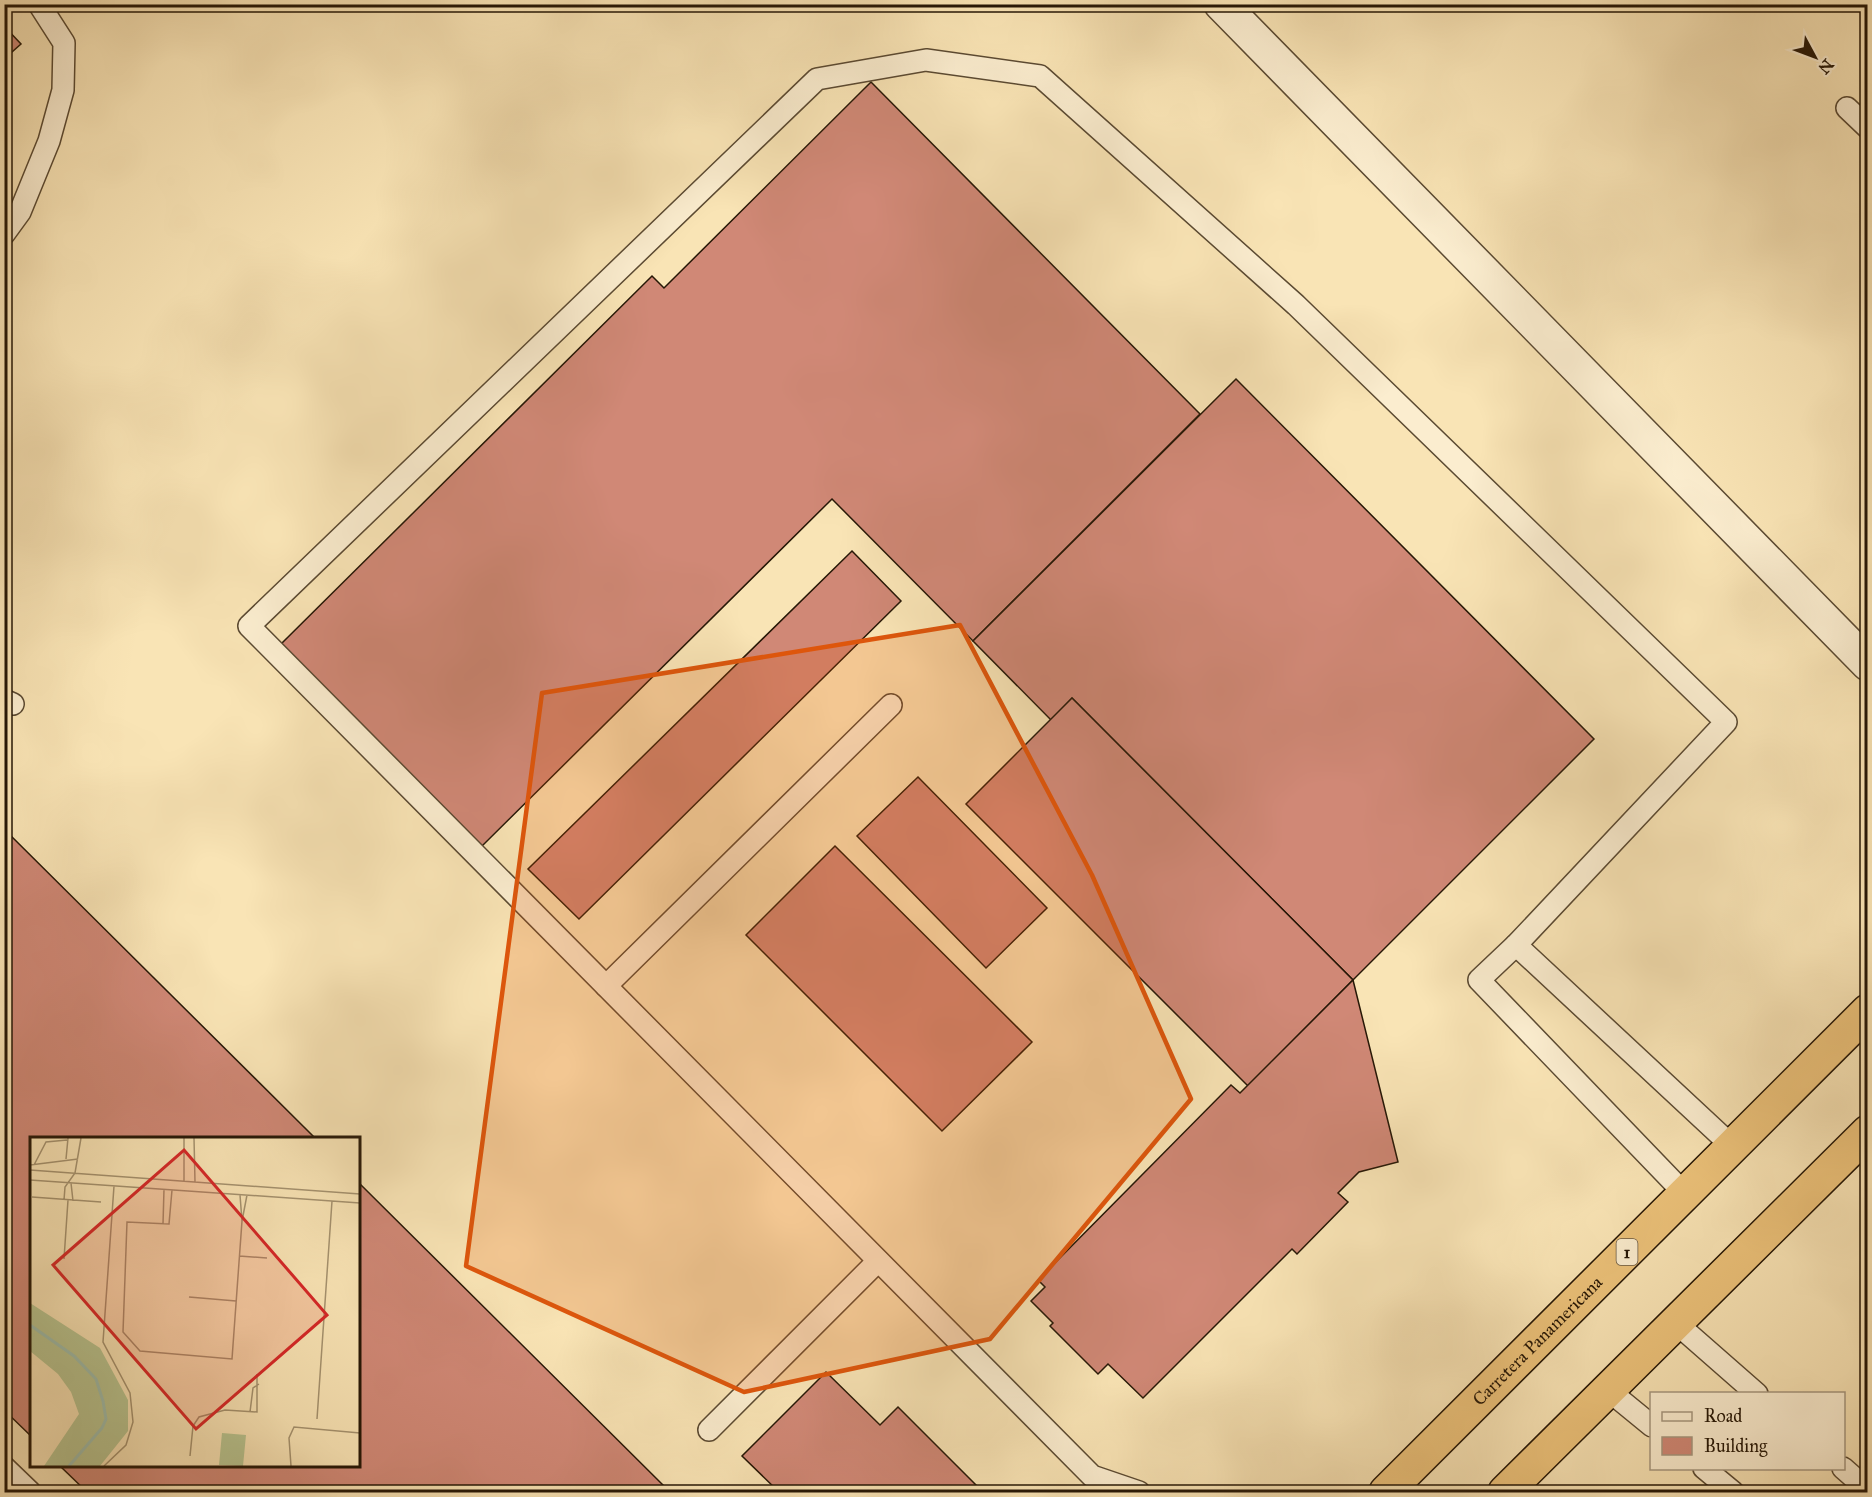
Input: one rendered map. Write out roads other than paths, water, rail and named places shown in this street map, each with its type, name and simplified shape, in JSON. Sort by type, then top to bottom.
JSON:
[{"type":"highway","name":"Carretera Panamericana","points":[[1386,1492],[1868,1011]]},
{"type":"highway","points":[[1505,1492],[1868,1132]]},
{"type":"street","points":[[1221,4],[1868,664]]},
{"type":"lane","points":[[4,234],[20,212],[50,141],[63,90],[64,43],[39,4]]},
{"type":"lane","points":[[1139,1492],[1094,1484],[878,1261],[249,626],[817,79],[926,60],[1040,76],[1296,305],[1726,722],[1516,945],[1479,980],[1685,1194]]},
{"type":"lane","points":[[1847,108],[1868,128]]},
{"type":"lane","points":[[606,986],[891,705]]},
{"type":"lane","points":[[1516,945],[1732,1146]]},
{"type":"lane","points":[[709,1430],[878,1261]]},
{"type":"lane","points":[[1676,1323],[1755,1392]]},
{"type":"lane","points":[[1608,1390],[1650,1424]]},
{"type":"lane","points":[[4,1467],[30,1492]]},
{"type":"lane","points":[[1706,1470],[1733,1492]]},
{"type":"lane","points":[[1845,1470],[1868,1490]]}]
